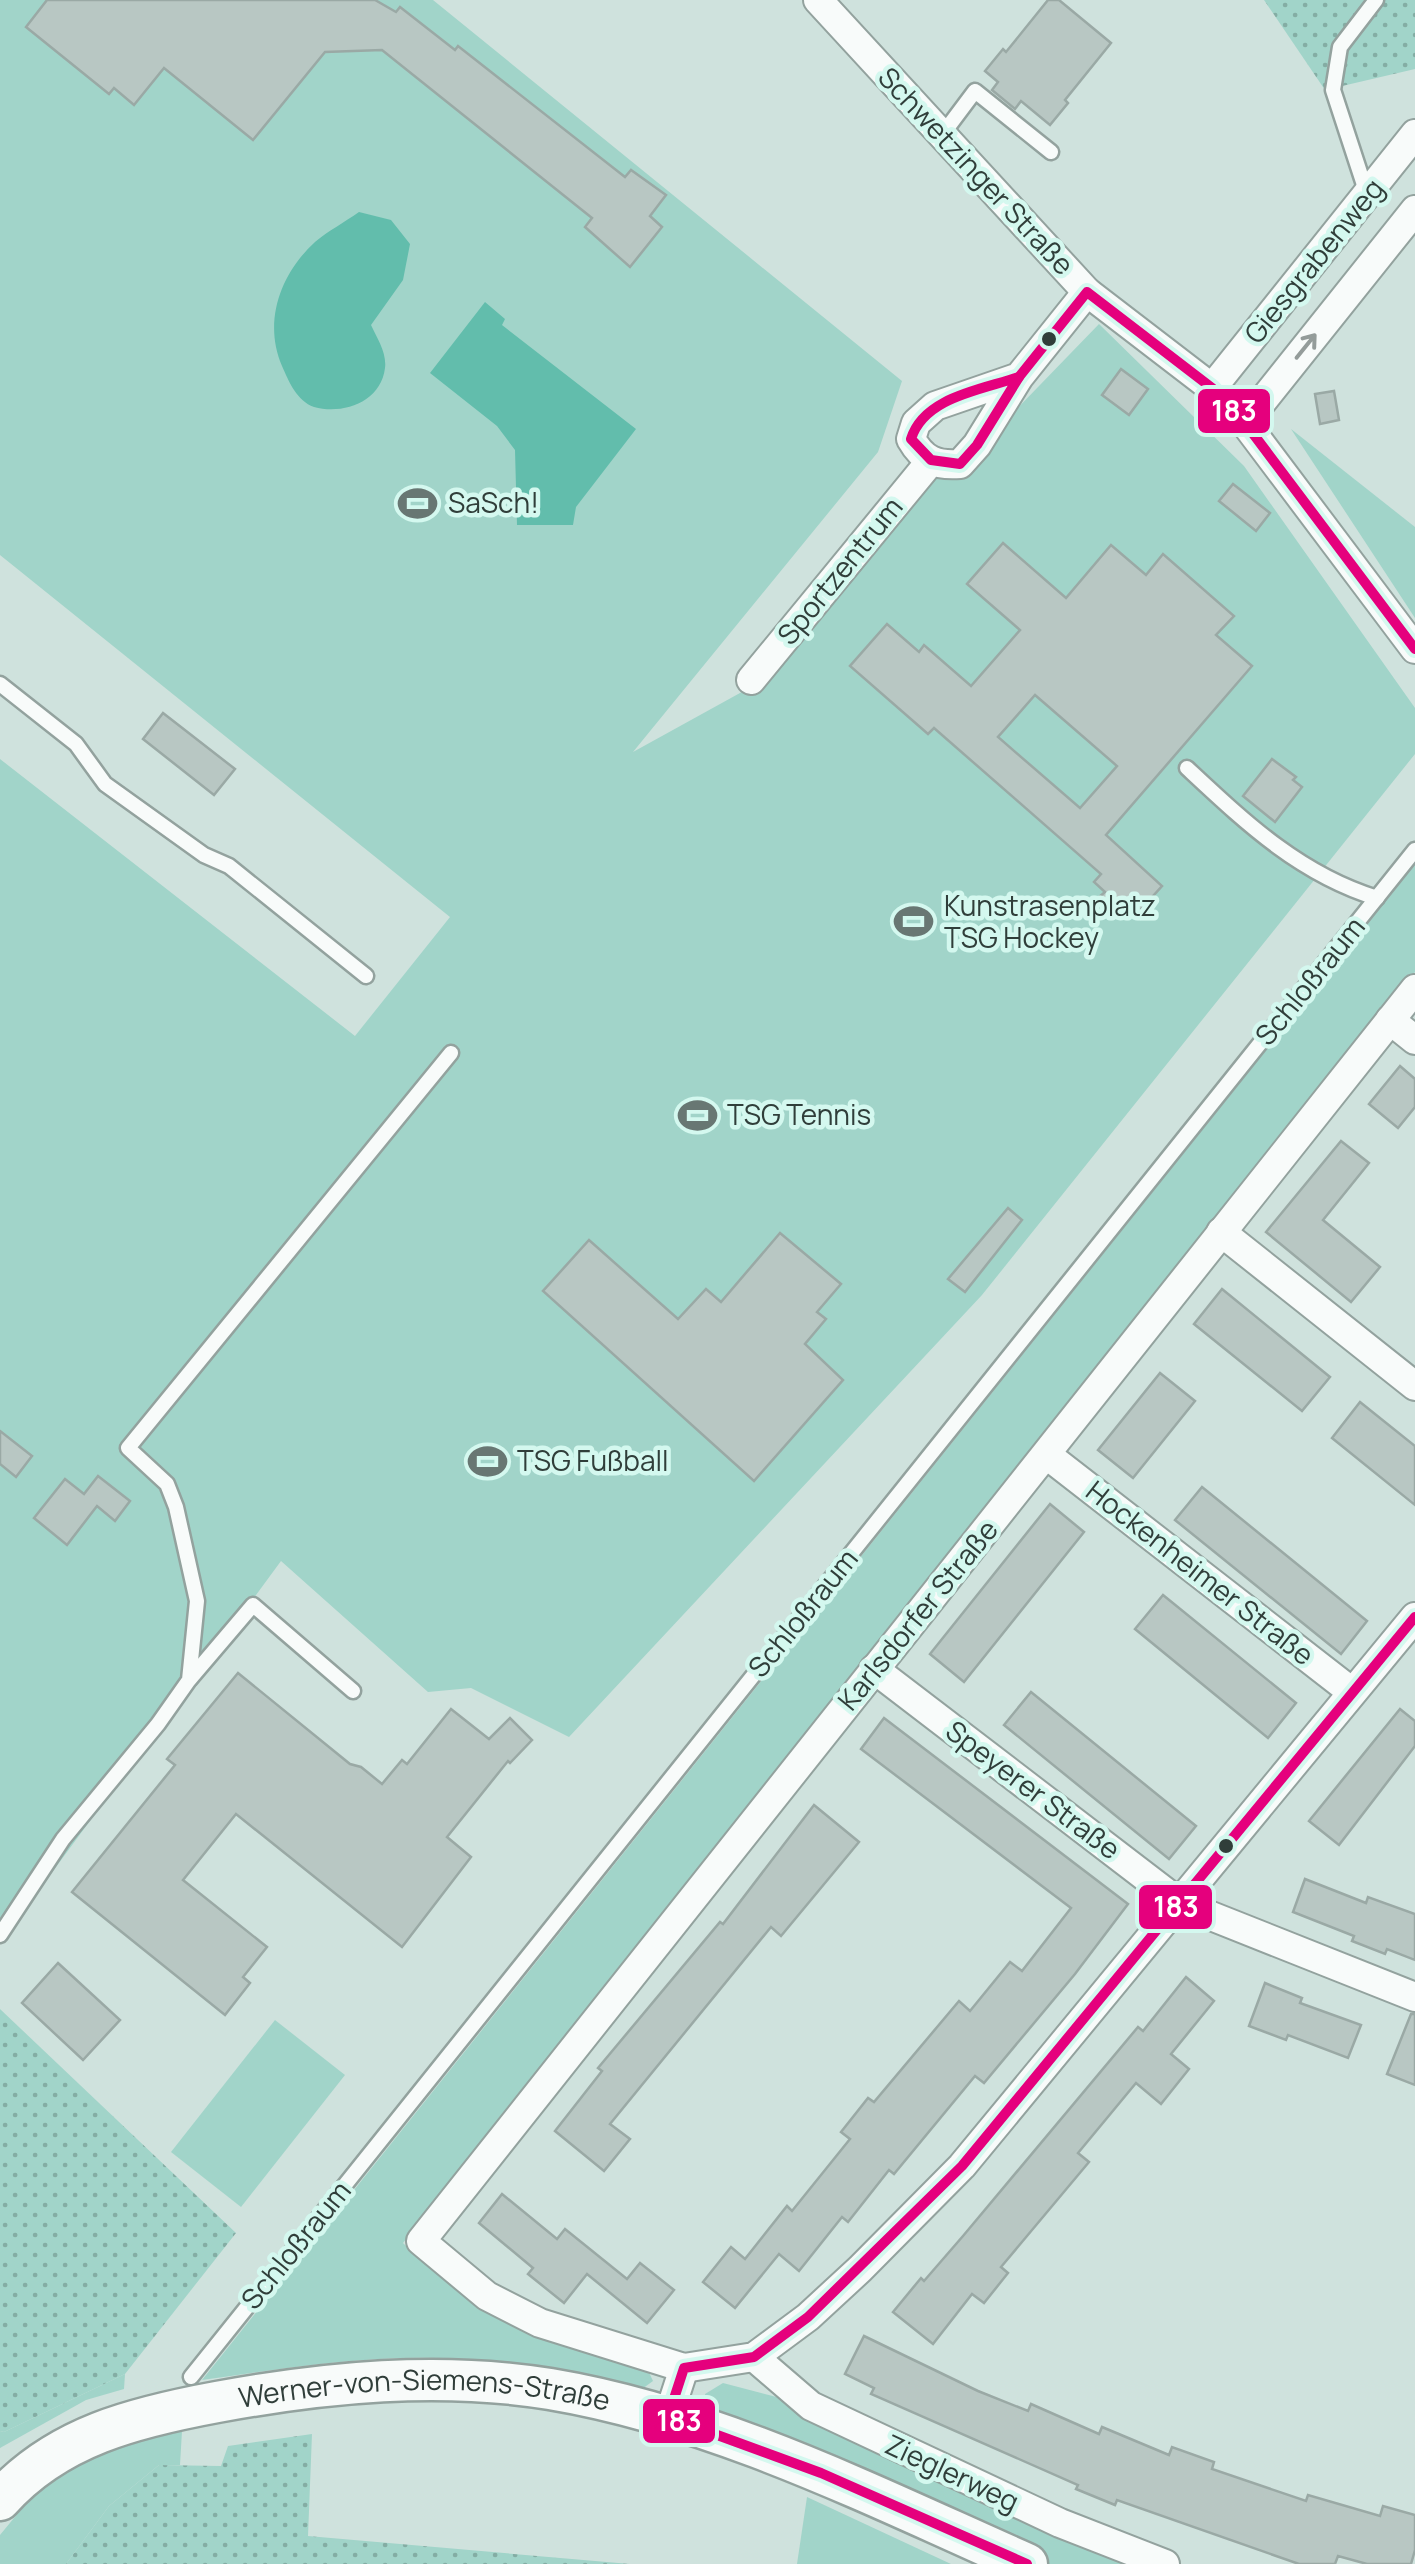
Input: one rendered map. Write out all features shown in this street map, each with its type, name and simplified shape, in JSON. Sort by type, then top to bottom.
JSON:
[{"type":"main road","name":"Werner-von-Siemens-Straße","points":[[0,2500],[42,2460],[95,2434],[148,2416],[304,2388],[410,2380],[473,2382],[546,2388],[668,2417],[821,2473],[1026,2564]]},
{"type":"street","name":"Schwetzinger Straße","points":[[818,0],[1088,292],[1212,388],[1245,423],[1415,649]]},
{"type":"street","name":"Giesgrabenweg","points":[[1212,388],[1415,134]]},
{"type":"street","name":"Giesgrabenweg","points":[[1245,423],[1415,210]]},
{"type":"street","points":[[1019,378],[935,406],[916,423],[911,439],[918,451],[930,462],[960,464],[978,445],[1019,378],[1088,292]]},
{"type":"street","name":"Sportzentrum","points":[[751,680],[930,462]]},
{"type":"street","name":"Karlsdorfer Straße","points":[[684,2368],[540,2323],[487,2296],[421,2240],[1415,989]]},
{"type":"street","points":[[1390,1020],[1415,1040]]},
{"type":"street","points":[[1221,1232],[1415,1386]]},
{"type":"street","name":"Hockenheimer Straße","points":[[1047,1454],[1352,1692]]},
{"type":"street","points":[[668,2417],[684,2368],[754,2357],[808,2317],[925,2206],[1181,1904],[1415,1617]]},
{"type":"street","name":"Speyerer Straße","points":[[874,1669],[1181,1904],[1415,1997]]},
{"type":"street","name":"Zieglerweg","points":[[754,2357],[811,2406],[1060,2523],[1165,2564]]},
{"type":"lane","points":[[1367,195],[1334,90],[1340,47],[1376,0]]},
{"type":"lane","points":[[942,134],[974,92],[1052,152]]},
{"type":"lane","points":[[0,684],[76,744],[106,784],[204,855],[229,866],[366,976]]},
{"type":"lane","points":[[1186,768],[1264,840],[1344,888],[1377,898]]},
{"type":"lane","name":"Schloßraum","points":[[191,2377],[1415,850]]},
{"type":"lane","points":[[189,1680],[197,1601],[176,1507],[167,1484],[128,1448],[451,1053]]},
{"type":"lane","points":[[0,1935],[64,1840],[253,1605],[353,1691]]},
{"type":"shaded area","points":[[0,0],[433,0],[902,381],[878,452],[633,752],[769,677],[937,477],[1011,415],[1099,324],[1244,466],[1415,708],[1415,754],[982,1295],[569,1737],[471,1688],[428,1692],[281,1561],[42,1886],[0,1918],[0,759],[355,1036],[450,917],[0,555]]},
{"type":"shaded area","points":[[1264,0],[1415,0],[1415,69],[1325,90]]},
{"type":"shaded area","points":[[359,212],[391,220],[410,244],[403,280],[371,325],[383,351],[385,368],[376,390],[359,403],[337,409],[314,407],[298,396],[282,366],[274,333],[278,300],[303,255],[320,238]]},
{"type":"shaded area","points":[[485,302],[505,319],[502,325],[636,429],[576,507],[573,525],[517,525],[515,450],[497,426],[430,373]]},
{"type":"shaded area","points":[[1291,429],[1415,527],[1415,618]]},
{"type":"shaded area","points":[[1415,864],[1415,972],[403,2243],[485,2307],[545,2336],[645,2364],[653,2381],[642,2389],[530,2367],[429,2358],[331,2363],[202,2380]]},
{"type":"shaded area","points":[[0,2009],[236,2233],[125,2374],[4,2432],[0,2431]]},
{"type":"shaded area","points":[[275,2020],[345,2075],[241,2207],[171,2152]]},
{"type":"shaded area","points":[[125,2374],[124,2389],[86,2400],[0,2448],[0,2431]]},
{"type":"shaded area","points":[[723,2383],[811,2406],[1165,2564],[1027,2564],[821,2473],[706,2407],[705,2394]]},
{"type":"shaded area","points":[[182,2431],[180,2465],[159,2465],[109,2506],[66,2564],[0,2564],[0,2535],[33,2495],[77,2461],[131,2441]]},
{"type":"shaded area","points":[[312,2434],[308,2536],[630,2564],[66,2564],[109,2506],[159,2465],[221,2466],[228,2446]]},
{"type":"shaded area","points":[[807,2497],[951,2564],[797,2564]]},
{"type":"building","points":[[47,0],[375,0],[396,12],[400,7],[455,50],[458,46],[625,177],[631,170],[666,195],[650,216],[662,227],[630,267],[585,227],[592,218],[382,50],[325,52],[253,140],[164,68],[134,105],[114,88],[109,94],[26,27]]},
{"type":"building","points":[[1048,0],[1059,0],[1111,43],[1050,125],[1021,101],[1015,109],[992,90],[998,82],[985,71],[1003,49],[1006,52]]},
{"type":"building","points":[[1121,369],[1148,389],[1129,415],[1102,395]]},
{"type":"building","points":[[1334,391],[1339,420],[1320,424],[1315,394]]},
{"type":"building","points":[[1233,484],[1270,513],[1256,531],[1219,501]]},
{"type":"building","points":[[1003,543],[1066,598],[1111,545],[1146,575],[1163,554],[1234,616],[1216,635],[1252,666],[1106,835],[1162,886],[1134,917],[1123,907],[1117,913],[1099,897],[1105,892],[1094,882],[1101,874],[934,728],[928,734],[850,666],[887,624],[919,652],[924,645],[971,686],[1020,630],[967,584]],"holes":[[[1035,695],[1117,766],[1080,808],[998,737]]]},
{"type":"building","points":[[163,713],[235,769],[214,795],[143,739]]},
{"type":"building","points":[[1272,759],[1296,777],[1293,780],[1302,787],[1275,822],[1243,796]]},
{"type":"building","points":[[1400,1066],[1415,1079],[1415,1107],[1398,1128],[1369,1104]]},
{"type":"building","points":[[1341,1141],[1369,1163],[1323,1220],[1380,1267],[1351,1302],[1266,1232]]},
{"type":"building","points":[[1008,1208],[1022,1220],[965,1292],[948,1279]]},
{"type":"building","points":[[780,1233],[841,1284],[817,1312],[826,1319],[805,1344],[843,1380],[754,1481],[543,1291],[589,1240],[678,1319],[706,1289],[721,1302]]},
{"type":"building","points":[[1222,1289],[1330,1377],[1302,1411],[1194,1324]]},
{"type":"building","points":[[1160,1373],[1195,1401],[1133,1478],[1098,1450]]},
{"type":"building","points":[[1360,1402],[1415,1446],[1415,1505],[1332,1438]]},
{"type":"building","points":[[0,1431],[32,1456],[16,1477],[0,1464]]},
{"type":"building","points":[[98,1476],[130,1501],[115,1521],[97,1506],[67,1545],[34,1518],[65,1479],[84,1494]]},
{"type":"building","points":[[1202,1487],[1367,1621],[1341,1654],[1175,1520]]},
{"type":"building","points":[[1050,1504],[1084,1532],[964,1682],[930,1654]]},
{"type":"building","points":[[1163,1595],[1296,1703],[1268,1738],[1135,1629]]},
{"type":"building","points":[[238,1673],[350,1764],[361,1767],[382,1784],[402,1760],[407,1764],[451,1709],[489,1739],[510,1718],[532,1740],[508,1761],[447,1837],[471,1857],[402,1947],[236,1814],[183,1880],[267,1947],[243,1977],[250,1983],[225,2015],[72,1892],[175,1765],[167,1759]]},
{"type":"building","points":[[1031,1692],[1196,1826],[1169,1859],[1004,1725]]},
{"type":"building","points":[[1400,1709],[1415,1721],[1415,1746],[1339,1845],[1309,1821]]},
{"type":"building","points":[[884,1718],[1128,1904],[984,2083],[975,2076],[894,2174],[889,2170],[848,2222],[842,2217],[799,2271],[779,2254],[735,2308],[703,2282],[731,2247],[745,2259],[787,2206],[792,2211],[850,2139],[841,2132],[868,2098],[874,2102],[959,2001],[970,2011],[1010,1962],[1022,1971],[1071,1908],[861,1749]]},
{"type":"building","points":[[814,1805],[859,1842],[781,1936],[771,1927],[610,2124],[630,2139],[604,2171],[555,2131],[602,2071],[598,2068],[720,1922],[723,1924]]},
{"type":"building","points":[[1305,1879],[1366,1903],[1368,1897],[1415,1914],[1415,1960],[1387,1949],[1385,1954],[1352,1941],[1354,1936],[1293,1912]]},
{"type":"building","points":[[58,1963],[120,2020],[83,2060],[22,2003]]},
{"type":"building","points":[[1186,1977],[1214,2001],[1171,2054],[1189,2069],[1161,2104],[1136,2083],[1078,2153],[1089,2162],[1001,2267],[1008,2273],[984,2303],[972,2294],[933,2344],[893,2312],[963,2236],[1138,2027],[1143,2031]]},
{"type":"building","points":[[1265,1983],[1302,1998],[1300,2003],[1361,2025],[1348,2058],[1288,2035],[1286,2040],[1249,2026]]},
{"type":"building","points":[[1411,2014],[1415,2014],[1415,2085],[1387,2074]]},
{"type":"building","points":[[502,2194],[557,2239],[565,2229],[627,2279],[640,2263],[674,2290],[647,2323],[587,2274],[564,2303],[528,2274],[533,2268],[479,2223]]},
{"type":"building","points":[[864,2336],[1028,2411],[1031,2404],[1099,2434],[1102,2427],[1169,2455],[1172,2447],[1214,2462],[1212,2469],[1306,2501],[1308,2495],[1380,2516],[1383,2506],[1415,2515],[1411,2564],[1367,2564],[1338,2556],[1335,2564],[1299,2564],[1076,2489],[1078,2485],[871,2394],[874,2388],[845,2374]]},
{"type":"transit line","name":"183","points":[[1019,377],[1087,292],[1212,388],[1245,423],[1415,649]]},
{"type":"transit line","name":"183","points":[[1019,377],[977,445],[960,464],[931,460],[911,439],[928,413],[941,404],[1019,377]]},
{"type":"transit line","name":"183","points":[[1027,2564],[821,2473],[668,2417],[684,2368],[754,2357],[808,2317],[962,2166],[1415,1617]]},
{"type":"place","name":"SaSch!","points":[[418,503]]},
{"type":"place","name":"Kunstrasenplatz TSG Hockey","points":[[914,922]]},
{"type":"place","name":"TSG Tennis","points":[[697,1115]]},
{"type":"place","name":"TSG Fußball","points":[[487,1461]]}]
